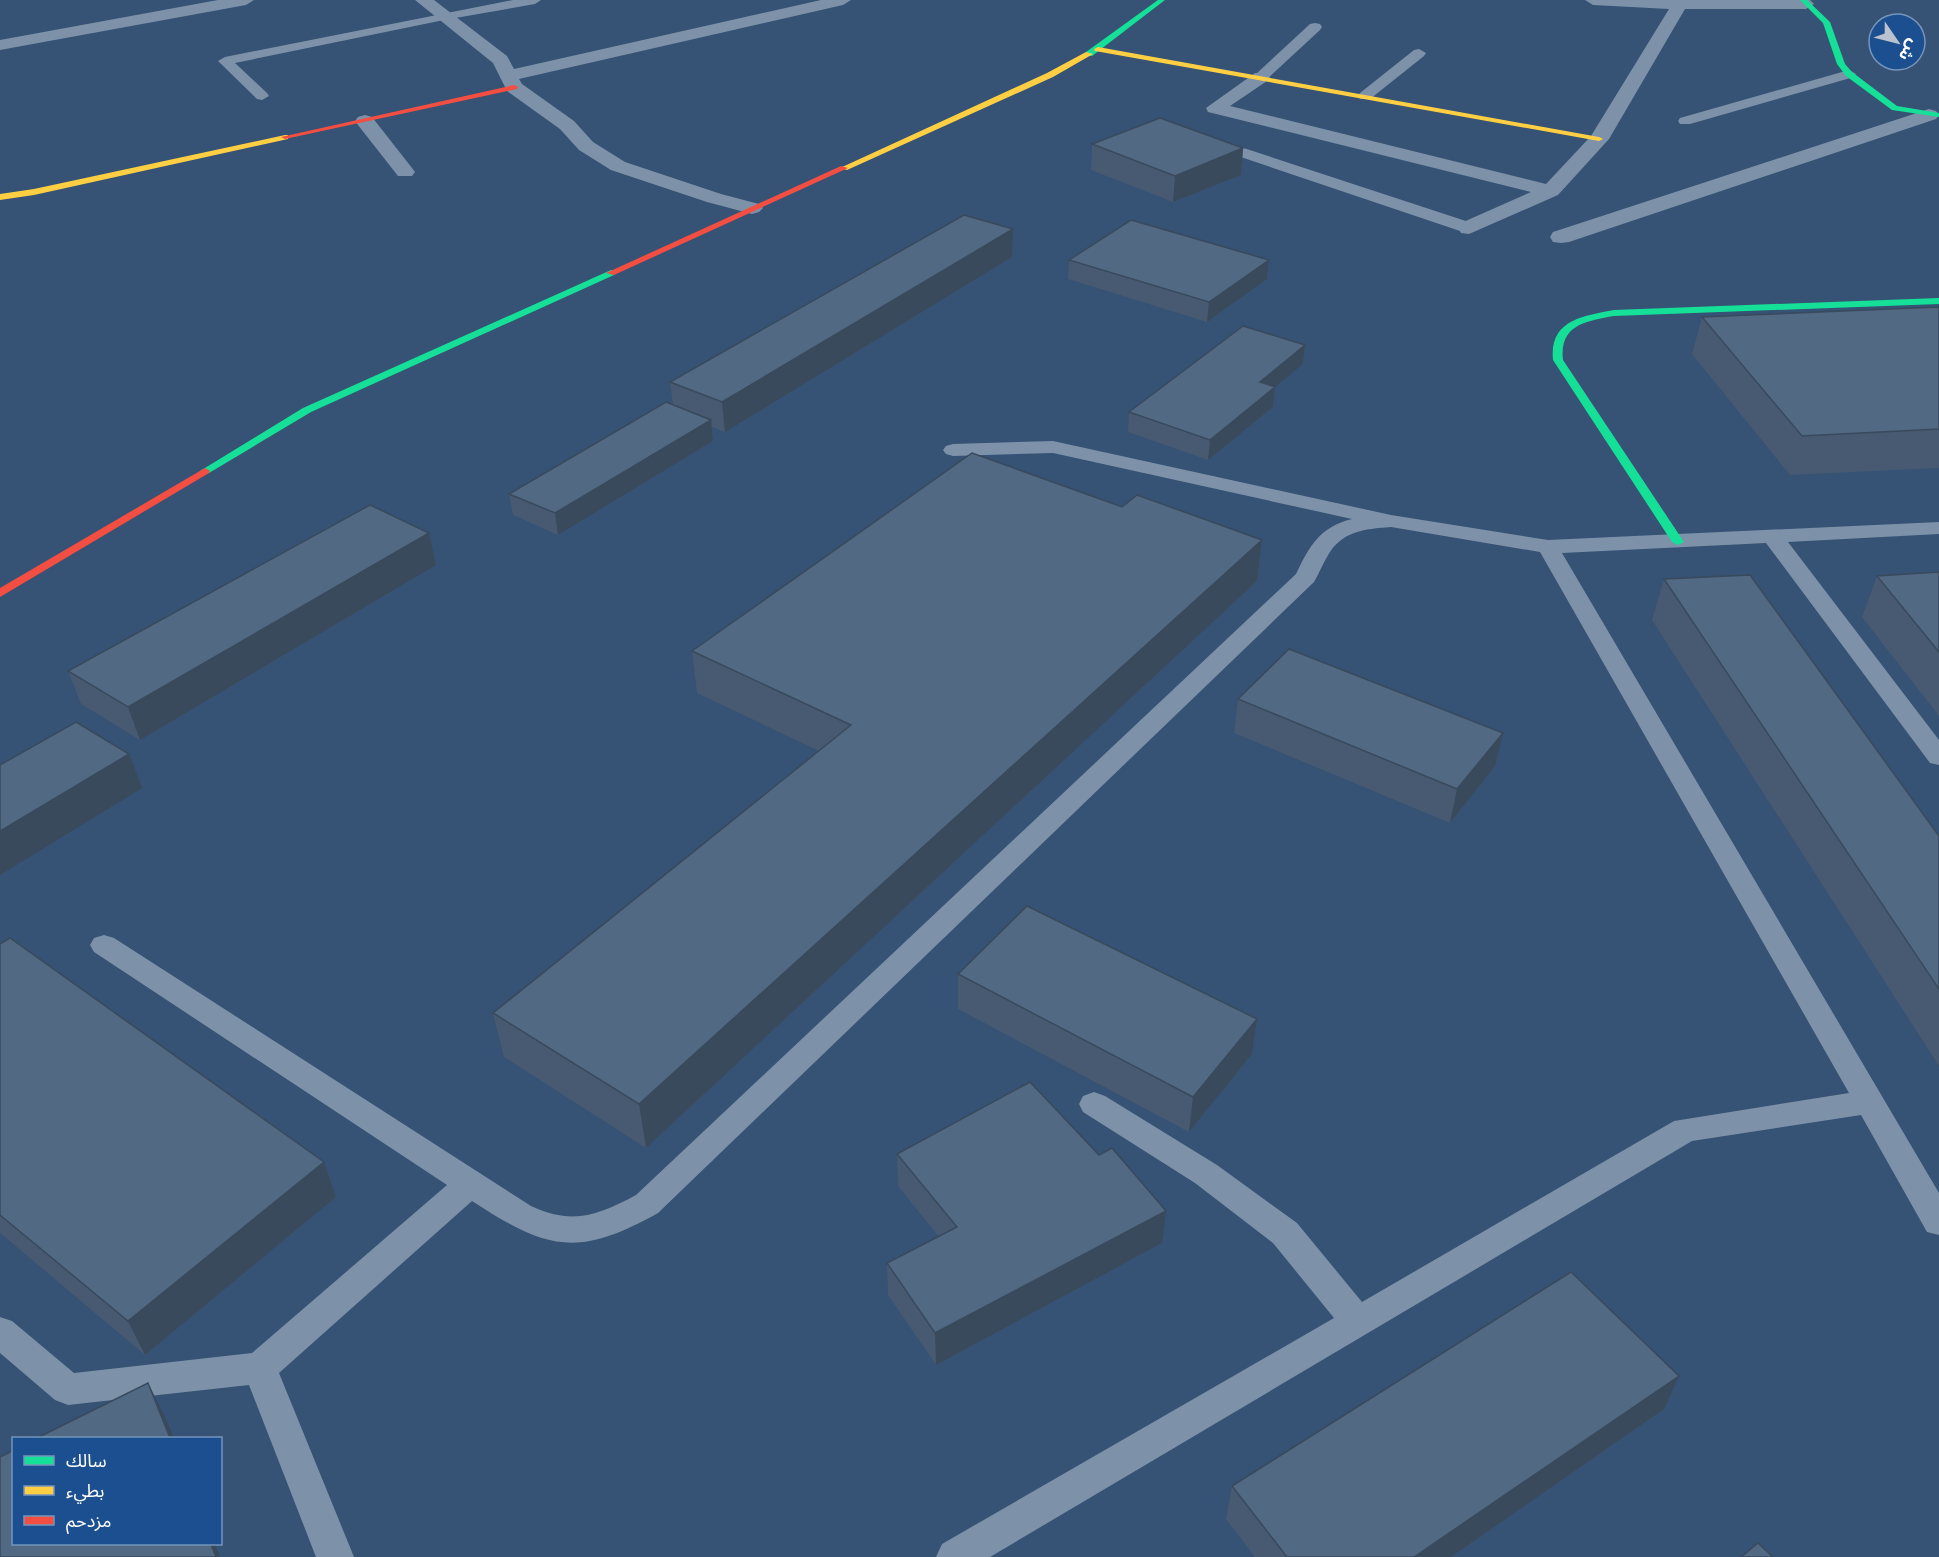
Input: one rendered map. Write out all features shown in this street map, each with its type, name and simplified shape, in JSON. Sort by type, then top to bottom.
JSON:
[{"type":"street","points":[[0,45],[246,0]]},
{"type":"street","points":[[423,0],[501,60],[511,82],[567,125],[586,146],[618,166],[714,198],[752,208]]},
{"type":"street","points":[[0,197],[34,192],[365,121],[511,82],[843,0]]},
{"type":"street","points":[[0,593],[307,410],[1050,75],[1098,49],[1162,0]]},
{"type":"street","points":[[1593,0],[1680,4],[1804,2],[1826,22],[1841,64],[1849,74],[1895,108],[1934,115]]},
{"type":"street","points":[[1469,228],[1551,191],[1599,140],[1680,4]]},
{"type":"street","points":[[1098,49],[1599,140]]},
{"type":"street","points":[[1261,77],[1215,108],[1551,191]]},
{"type":"street","points":[[1561,237],[1934,115]]},
{"type":"street","points":[[365,121],[405,172]]},
{"type":"street","points":[[1678,542],[1558,360],[1556,346],[1561,334],[1578,323],[1614,313],[1939,301]]},
{"type":"lane","points":[[262,96],[225,61],[444,16],[535,0]]},
{"type":"lane","points":[[1261,77],[1315,27]]},
{"type":"lane","points":[[1365,96],[1419,53]]},
{"type":"lane","points":[[1685,121],[1849,74]]},
{"type":"lane","points":[[1190,135],[1469,228]]},
{"type":"lane","points":[[953,450],[1053,447],[1391,521],[1548,547],[1939,528]]},
{"type":"lane","points":[[104,945],[519,1215],[553,1229],[578,1230],[608,1225],[647,1204],[1306,577],[1318,548],[1336,530],[1363,522],[1391,521]]},
{"type":"lane","points":[[1773,537],[1939,757]]},
{"type":"lane","points":[[1548,547],[1939,1222]]},
{"type":"lane","points":[[955,1557],[1685,1130],[1870,1102]]},
{"type":"lane","points":[[1094,1104],[1206,1174],[1285,1233],[1357,1321]]},
{"type":"lane","points":[[0,1332],[68,1389],[260,1368],[471,1184]]},
{"type":"lane","points":[[260,1368],[335,1557]]},
{"type":"building","points":[[1160,118],[1243,148],[1175,176],[1092,144]]},
{"type":"building","points":[[964,215],[1013,229],[722,402],[670,382]]},
{"type":"building","points":[[1131,220],[1269,260],[1209,302],[1069,260]]},
{"type":"building","points":[[1939,307],[1939,429],[1802,436],[1702,317]]},
{"type":"building","points":[[1243,326],[1305,345],[1260,382],[1275,387],[1210,440],[1129,412]]},
{"type":"building","points":[[666,402],[711,420],[555,513],[509,494]]},
{"type":"building","points":[[972,453],[1122,507],[1137,495],[1262,540],[639,1104],[493,1013],[851,725],[692,651]]},
{"type":"building","points":[[370,505],[429,533],[128,707],[68,671]]},
{"type":"building","points":[[1939,572],[1939,652],[1877,576]]},
{"type":"building","points":[[1750,575],[1939,836],[1939,989],[1664,579]]},
{"type":"building","points":[[1289,649],[1503,733],[1457,789],[1238,699]]},
{"type":"building","points":[[76,722],[129,754],[0,831],[0,765]]},
{"type":"building","points":[[1027,906],[1257,1019],[1193,1097],[958,974]]},
{"type":"building","points":[[10,938],[324,1162],[128,1321],[0,1215],[0,944]]},
{"type":"building","points":[[1030,1082],[1099,1155],[1112,1148],[1166,1211],[935,1333],[887,1263],[957,1227],[897,1154]]},
{"type":"building","points":[[1571,1272],[1679,1376],[1414,1557],[1287,1557],[1232,1486]]},
{"type":"building","points":[[148,1383],[170,1437],[39,1437]]},
{"type":"building","points":[[12,1451],[12,1545],[211,1545],[216,1557],[0,1557],[0,1457]]},
{"type":"building","points":[[1758,1543],[1773,1557],[1741,1557]]},
{"type":"traffic: fast","points":[[1089,54],[1162,0]]},
{"type":"traffic: fast","points":[[1803,0],[1826,22],[1841,64],[1849,74],[1895,108],[1939,115]]},
{"type":"traffic: fast","points":[[205,471],[307,410],[611,273]]},
{"type":"traffic: fast","points":[[1678,542],[1558,360],[1559,338],[1565,331],[1582,321],[1614,313],[1939,301]]},
{"type":"traffic: slow","points":[[1098,49],[1599,139]]},
{"type":"traffic: slow","points":[[844,168],[1050,75],[1089,54]]},
{"type":"traffic: slow","points":[[0,197],[34,192],[285,137]]},
{"type":"traffic: jam","points":[[285,137],[514,87]]},
{"type":"traffic: jam","points":[[611,273],[844,168]]},
{"type":"traffic: jam","points":[[0,593],[205,471]]}]
